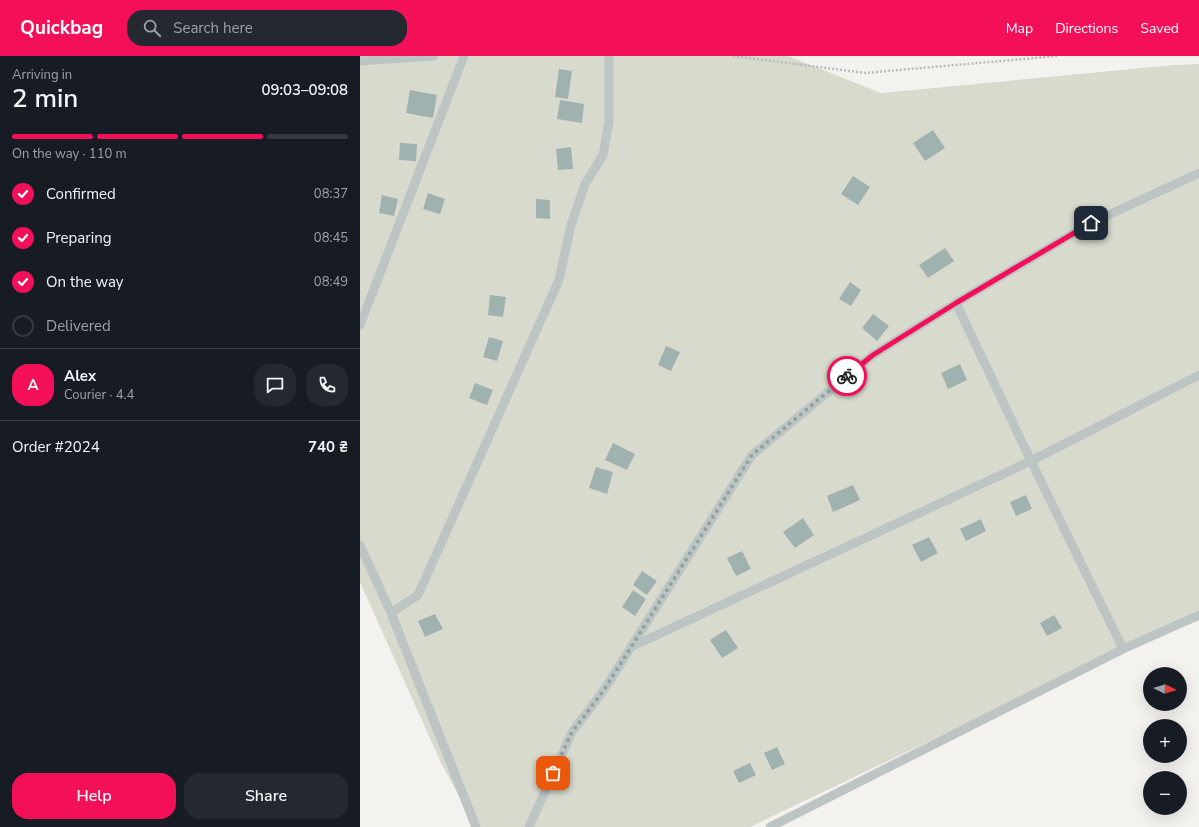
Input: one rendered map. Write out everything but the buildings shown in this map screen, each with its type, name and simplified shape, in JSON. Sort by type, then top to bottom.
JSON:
[{"type":"lane","points":[[360,61],[433,56]]},
{"type":"lane","points":[[360,325],[464,56]]},
{"type":"lane","points":[[391,613],[418,595],[559,280],[571,225],[585,184],[603,155],[609,121],[609,56]]},
{"type":"lane","points":[[529,827],[572,732],[604,690],[752,455],[873,355],[956,303],[1091,223],[1199,173]]},
{"type":"lane","points":[[956,303],[1123,649]]},
{"type":"lane","points":[[631,647],[1031,461],[1199,375]]},
{"type":"lane","points":[[360,545],[391,613],[476,827]]},
{"type":"lane","points":[[770,827],[1123,649],[1199,615]]},
{"type":"path","points":[[733,56],[865,73],[1057,56]]},
{"type":"shaded area","points":[[360,56],[788,56],[881,93],[1174,65],[1199,64],[1199,612],[750,827],[476,827],[441,763],[360,582]]},
{"type":"way so far","points":[[553,773],[572,732],[604,690],[752,455],[847,376]]},
{"type":"route","points":[[847,376],[873,355],[956,303],[1091,223]]}]
